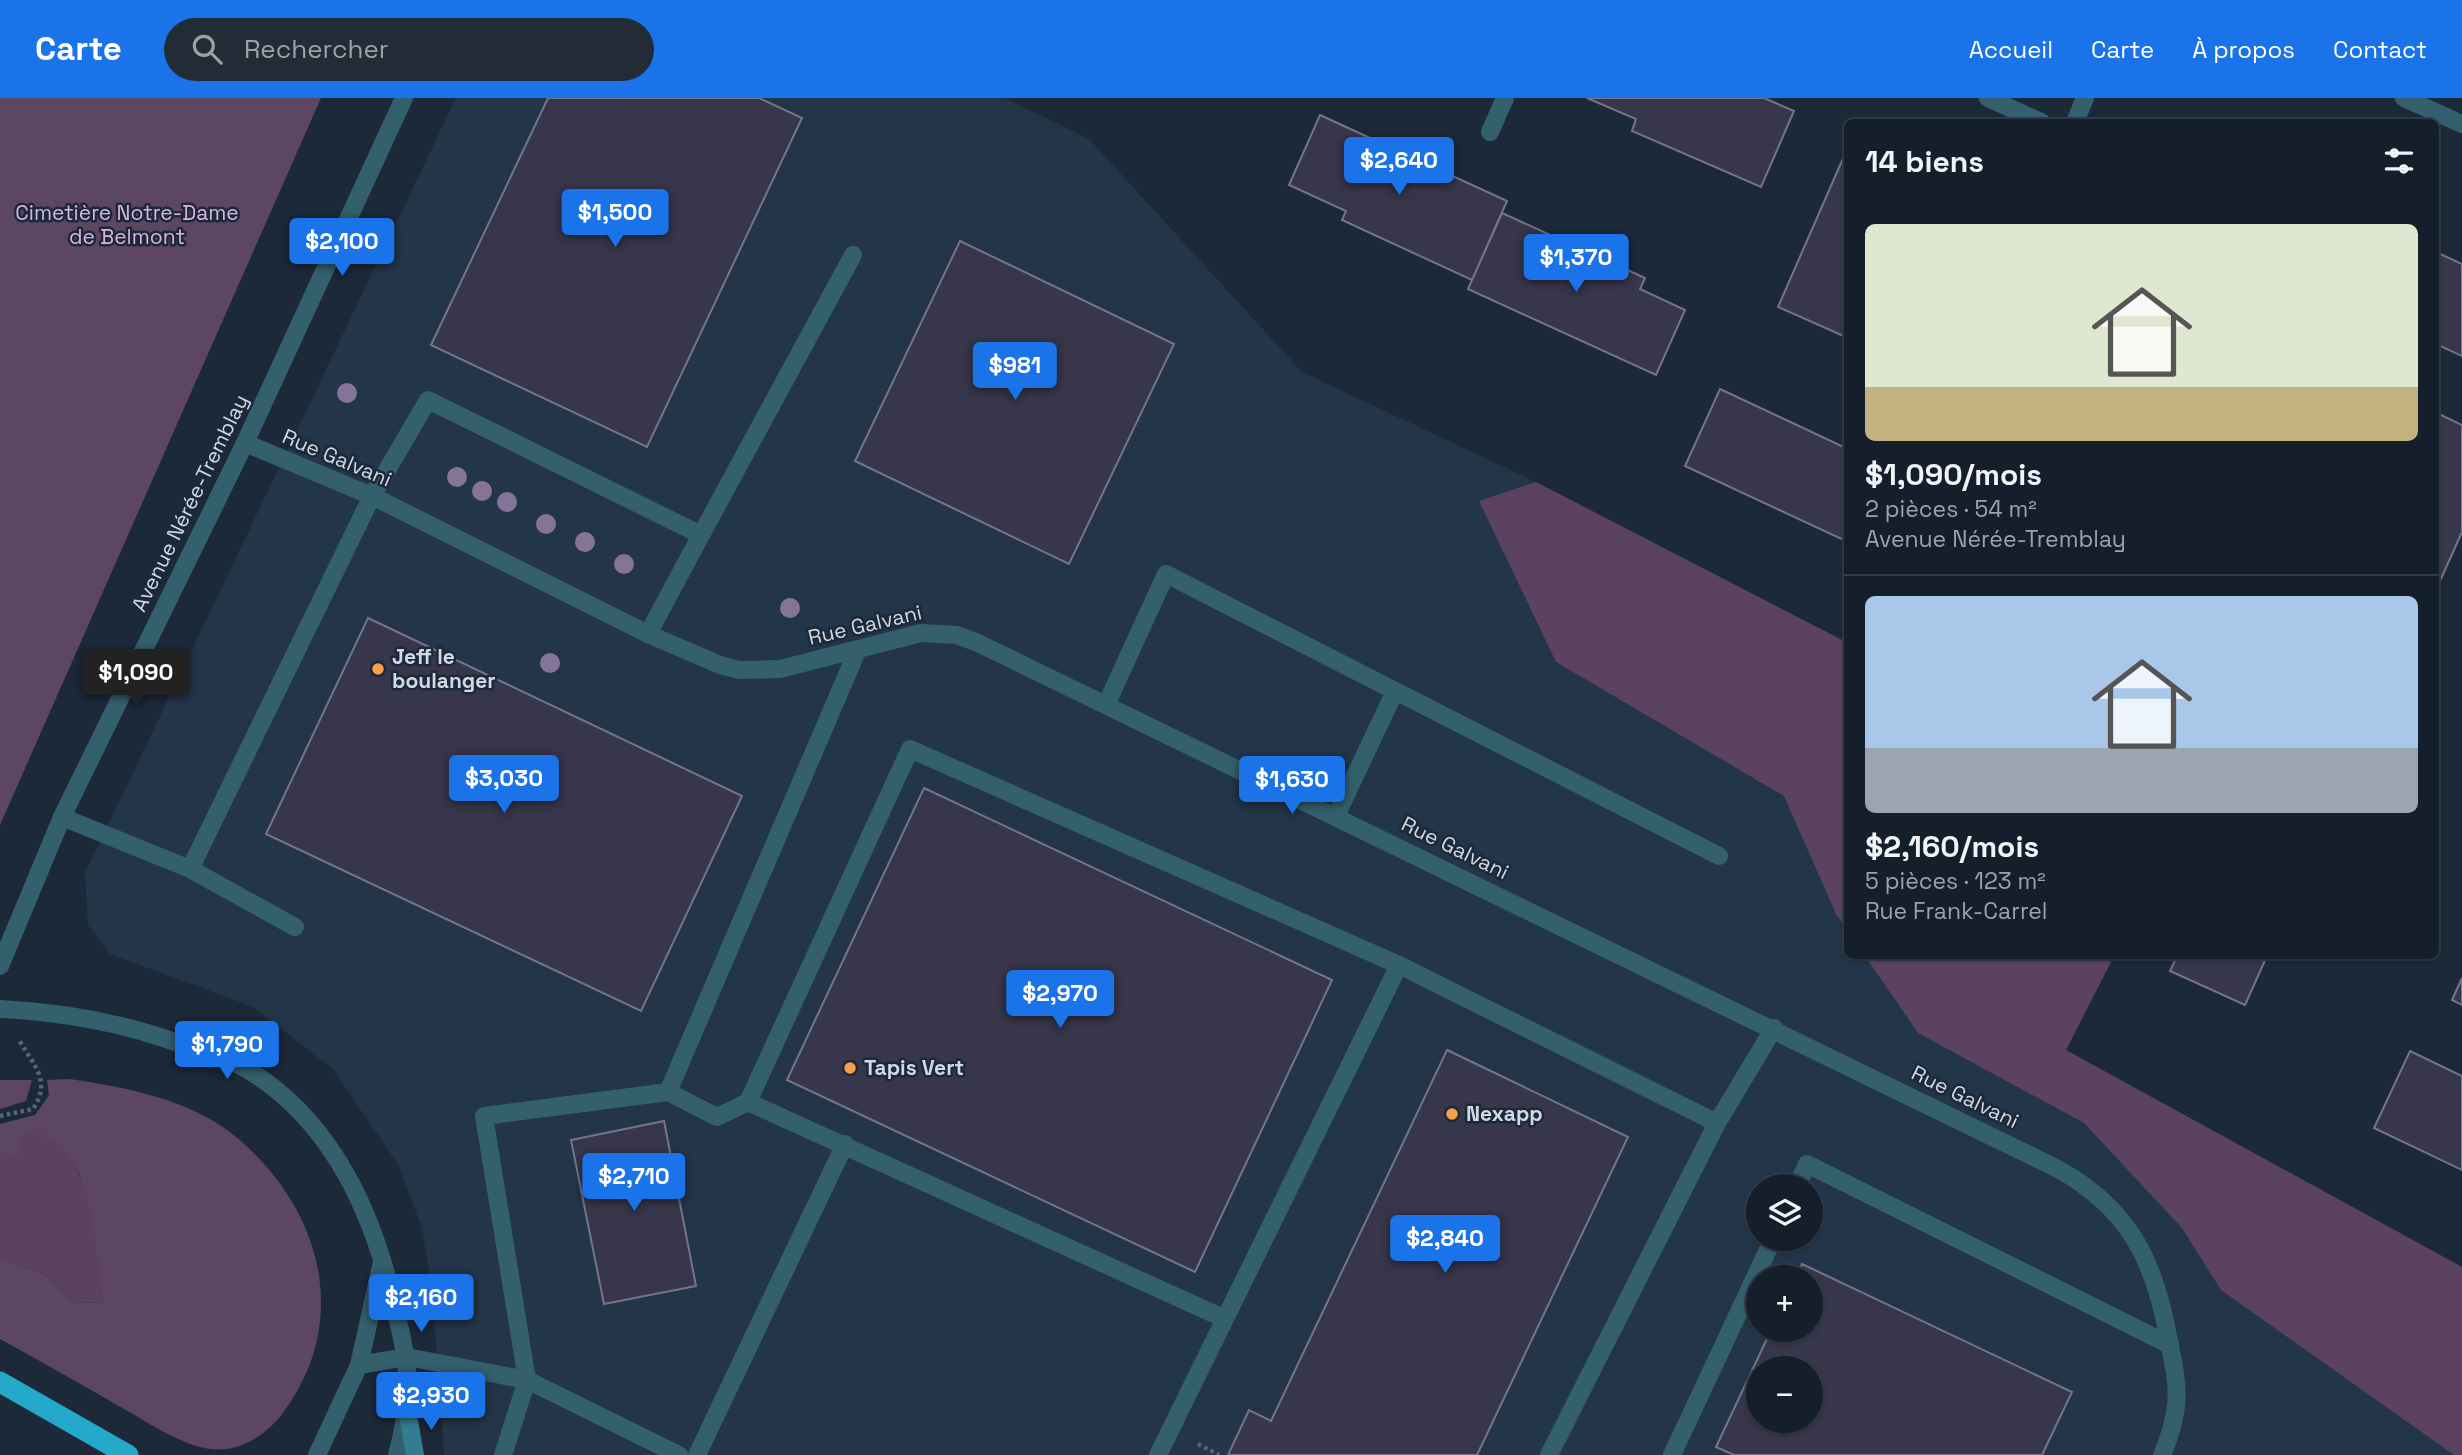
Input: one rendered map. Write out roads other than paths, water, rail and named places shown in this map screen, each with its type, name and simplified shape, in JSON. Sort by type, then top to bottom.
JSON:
[{"type":"highway","points":[[0,1382],[128,1455]]},
{"type":"main road","points":[[408,1415],[415,1455]]},
{"type":"street","name":"Avenue Nérée-Tremblay","points":[[0,966],[62,817],[245,443],[404,98]]},
{"type":"street","points":[[1490,132],[1505,98]]},
{"type":"street","points":[[1988,98],[2029,119]]},
{"type":"street","points":[[2076,119],[2085,98]]},
{"type":"street","points":[[2404,98],[2462,124]]},
{"type":"street","points":[[648,634],[853,255]]},
{"type":"street","points":[[190,869],[372,496],[428,400],[701,535]]},
{"type":"street","name":"Rue Galvani","points":[[245,443],[372,496],[692,655],[739,670],[780,669],[920,633],[957,635],[1774,1028],[2081,1181],[2122,1220],[2149,1263],[2160,1290],[2179,1390],[2176,1415],[2162,1455]]},
{"type":"street","points":[[1106,705],[1166,574],[1719,856]]},
{"type":"street","points":[[668,1092],[858,649]]},
{"type":"street","points":[[1336,816],[1395,691]]},
{"type":"street","points":[[503,1455],[527,1380],[484,1116],[668,1092],[717,1117],[748,1102],[910,749],[1399,965],[1717,1122]]},
{"type":"street","points":[[62,817],[190,869],[295,927]]},
{"type":"street","points":[[1158,1455],[1223,1318],[1399,965]]},
{"type":"street","points":[[0,1002],[0,1009],[149,1032],[240,1066],[299,1111],[331,1149],[357,1192],[383,1259],[407,1357],[408,1415],[397,1455]]},
{"type":"street","points":[[1549,1455],[1717,1122],[1774,1028]]},
{"type":"street","points":[[748,1102],[1223,1318]]},
{"type":"street","points":[[697,1455],[845,1144]]},
{"type":"street","points":[[1802,1174],[1807,1164],[2170,1345]]},
{"type":"street","points":[[1672,1455],[1767,1251]]},
{"type":"street","points":[[317,1455],[359,1365],[383,1259]]},
{"type":"street","points":[[359,1365],[407,1357],[527,1380],[679,1455]]},
{"type":"place","name":"Jeff le boulanger","points":[[378,669]]},
{"type":"place","name":"Tapis Vert","points":[[850,1068]]},
{"type":"place","name":"Nexapp","points":[[1452,1114]]},
{"type":"park label","name":"Cimetière Notre-Dame de Belmont","points":[[127,225]]}]
